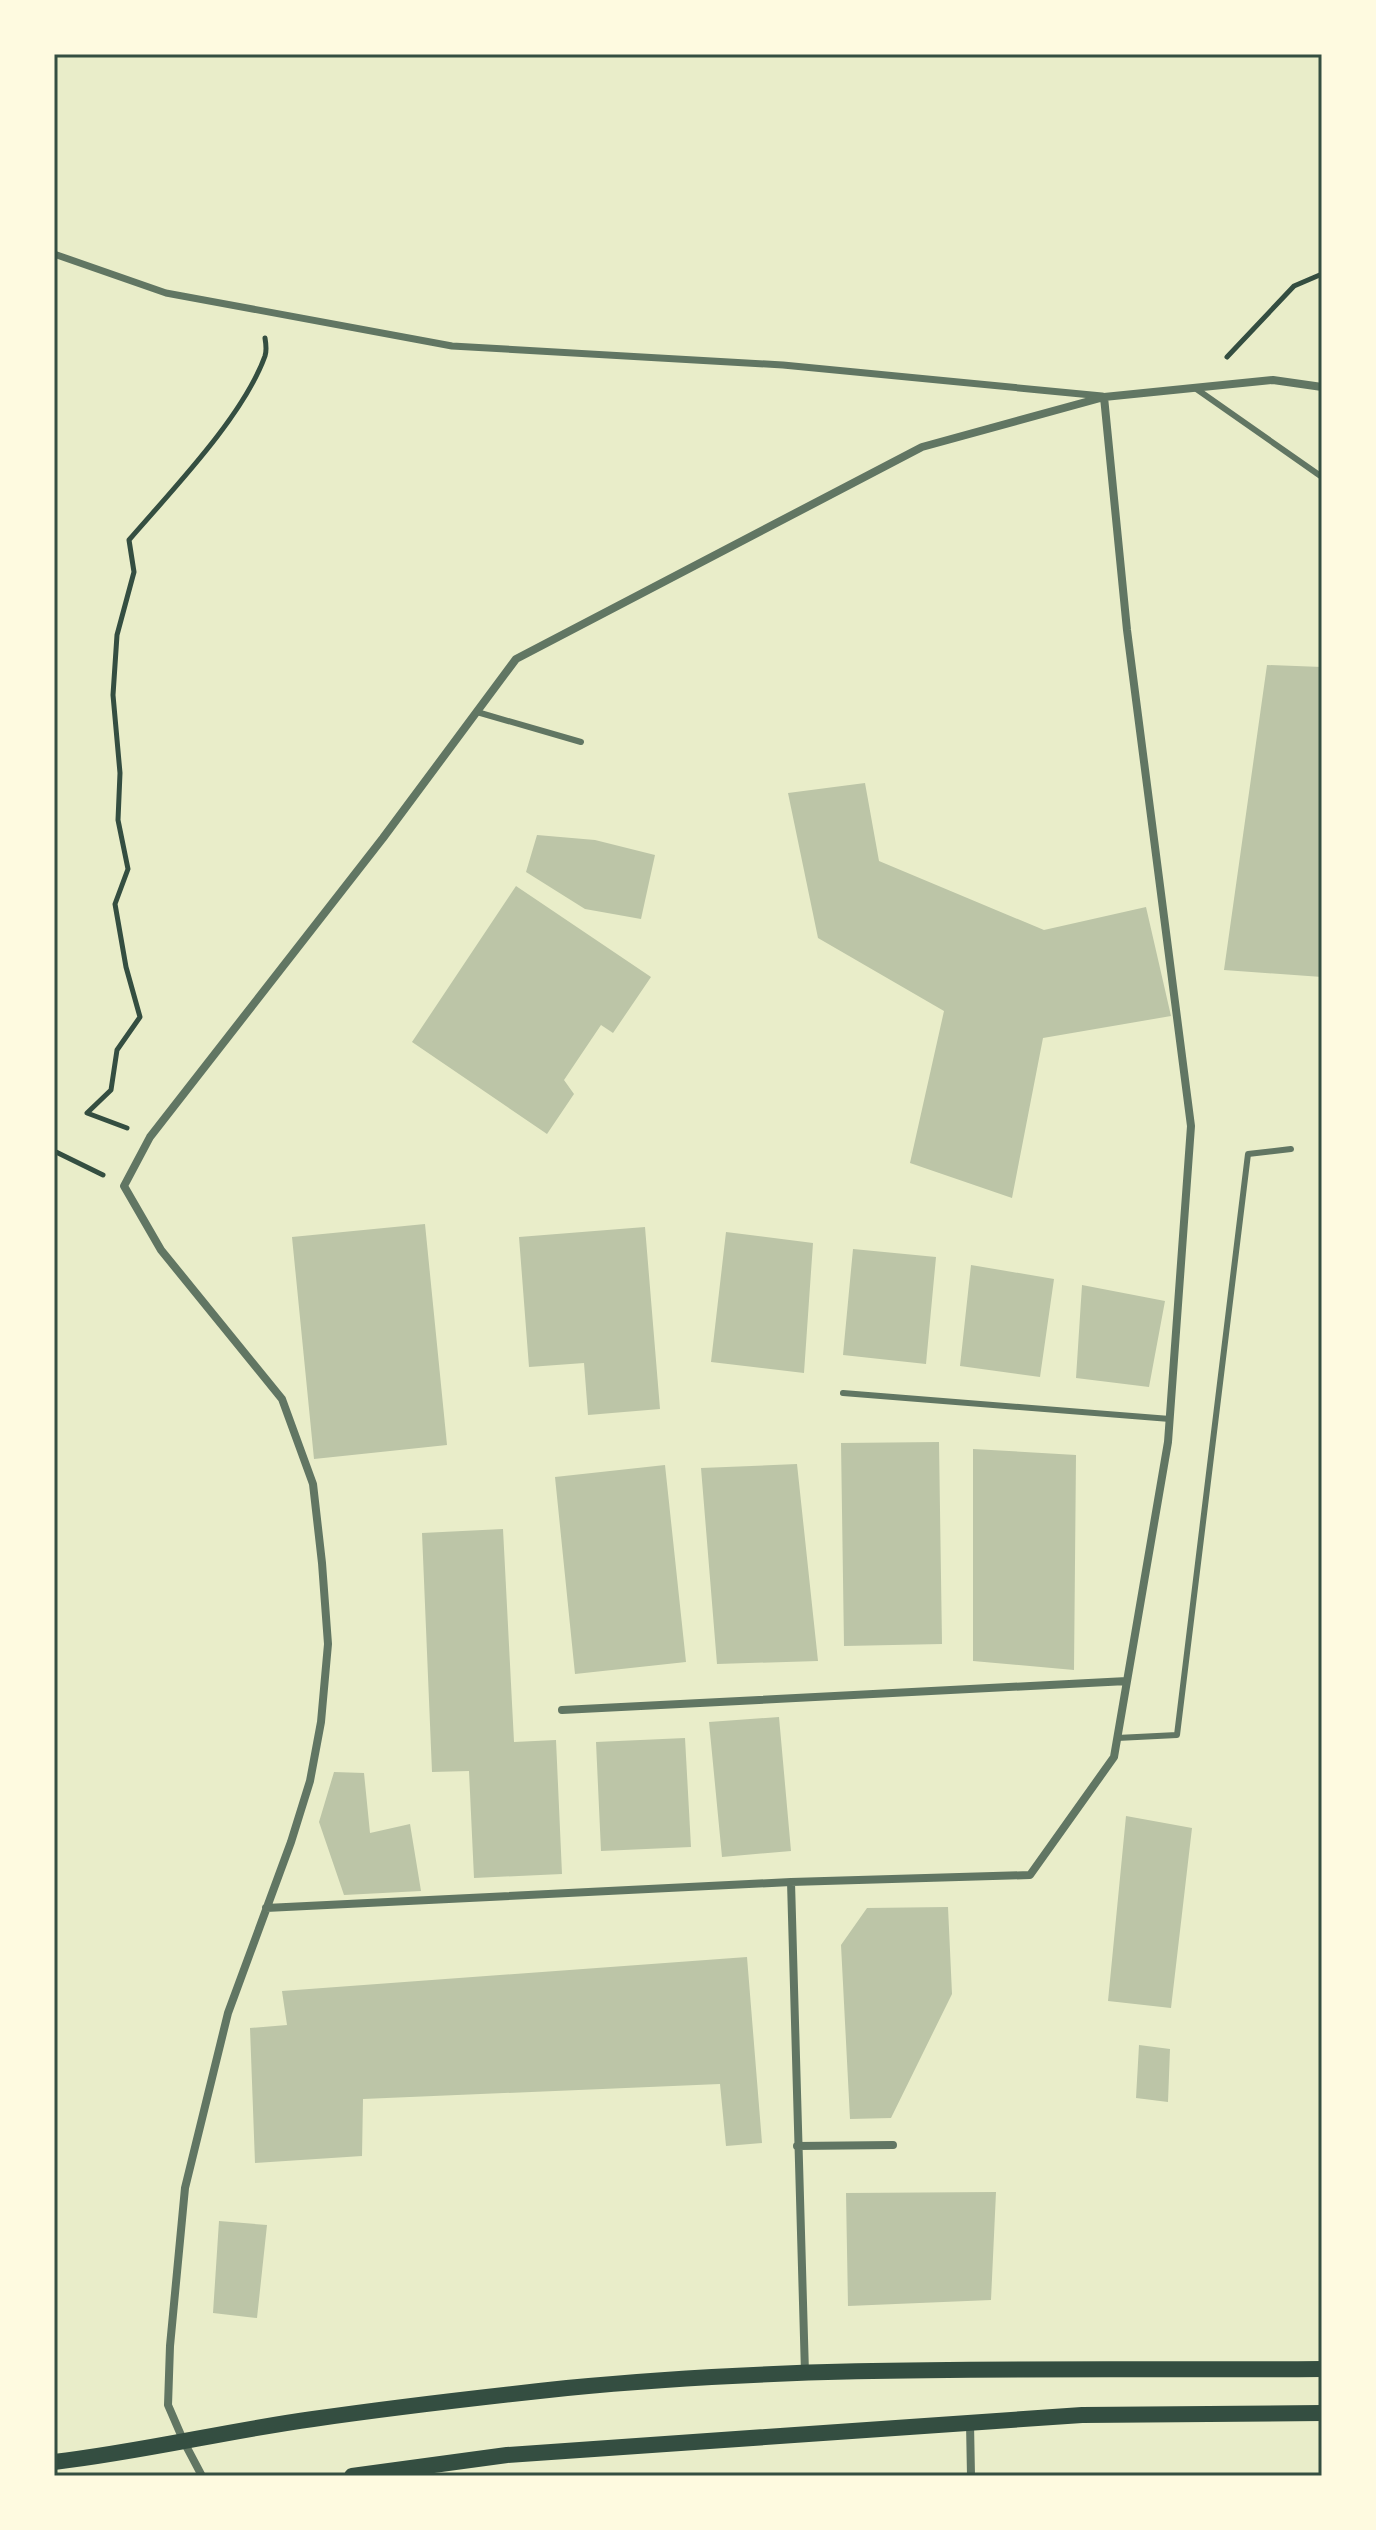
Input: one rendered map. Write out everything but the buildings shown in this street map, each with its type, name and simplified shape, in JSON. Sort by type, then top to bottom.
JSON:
[{"type":"main road","points":[[54,2462],[119,2455],[312,2419],[564,2389],[689,2378],[970,2368],[1322,2369]]},
{"type":"main road","points":[[352,2476],[507,2455],[1082,2415],[1322,2413]]},
{"type":"street","points":[[54,254],[166,293],[452,346],[783,365],[1104,397]]},
{"type":"street","points":[[202,2476],[168,2405],[170,2346],[185,2188],[228,2013],[310,1781],[321,1722],[328,1644],[313,1484],[282,1399],[161,1250],[124,1186],[150,1137],[516,659],[922,447],[1104,397],[1273,380],[1322,387]]},
{"type":"street","points":[[266,1908],[791,1882],[1030,1875],[1114,1757],[1168,1442],[1191,1126],[1127,630],[1104,397]]},
{"type":"street","points":[[562,1710],[1127,1681]]},
{"type":"street","points":[[791,1882],[805,2373]]},
{"type":"street","points":[[797,2146],[893,2145]]},
{"type":"street","points":[[970,2423],[971,2476]]},
{"type":"lane","points":[[1195,388],[1322,477]]},
{"type":"lane","points":[[477,712],[581,742]]},
{"type":"lane","points":[[1117,1738],[1177,1735],[1248,1154],[1291,1149]]},
{"type":"lane","points":[[843,1393],[1170,1419]]},
{"type":"path","points":[[1195,388],[1246,339],[1294,286],[1322,274]]},
{"type":"path","points":[[150,1137],[87,1113],[111,1090],[117,1050],[140,1017],[126,967],[115,904],[128,869],[118,820],[120,773],[113,695],[117,635],[134,572],[129,540],[239,405],[267,353],[262,313]]},
{"type":"path","points":[[54,1151],[124,1186]]}]
